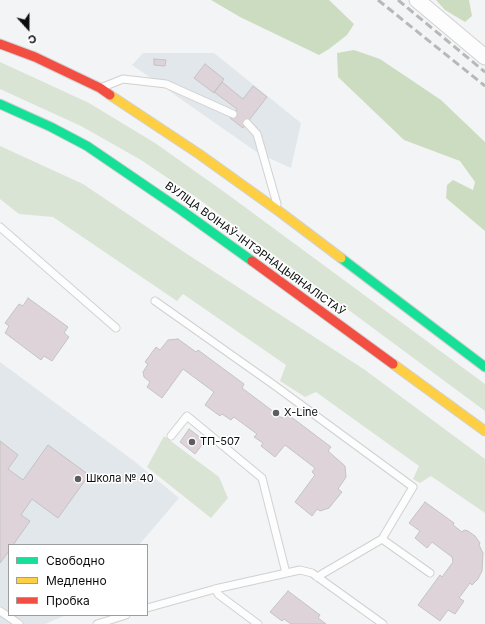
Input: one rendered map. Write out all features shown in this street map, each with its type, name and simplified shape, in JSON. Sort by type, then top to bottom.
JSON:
[{"type":"main road","points":[[0,44],[35,57],[100,88],[199,154],[280,212],[485,367]]},
{"type":"main road","name":"ВУЛІЦА ВОІНАЎ-ІНТЭРНАЦЫЯНАЛІСТАЎ","points":[[0,104],[87,146],[163,197],[485,431]]},
{"type":"street","points":[[417,0],[485,57]]},
{"type":"lane","points":[[100,88],[123,79],[166,84],[233,114]]},
{"type":"lane","points":[[247,123],[257,134],[280,212]]},
{"type":"lane","points":[[0,226],[116,328]]},
{"type":"lane","points":[[156,301],[413,487],[382,539],[317,577]]},
{"type":"lane","points":[[172,436],[187,416],[262,478],[286,573]]},
{"type":"lane","points":[[382,539],[430,574]]},
{"type":"lane","points":[[148,608],[215,589],[300,570],[312,573],[383,624]]},
{"type":"lane","points":[[215,589],[219,596],[258,624]]},
{"type":"lane","points":[[0,611],[19,624]]},
{"type":"lane","points":[[97,624],[123,616]]},
{"type":"shaded area","points":[[143,53],[214,53],[301,123],[291,168],[258,153],[132,65]]},
{"type":"shaded area","name":"Школа № 40","points":[[0,362],[134,461],[179,498],[140,544],[8,544],[8,616],[64,616],[45,624],[0,624]]},
{"type":"green space","points":[[211,0],[329,0],[354,24],[347,35],[319,55],[240,17]]},
{"type":"green space","points":[[436,0],[469,0],[472,16],[465,22],[445,10]]},
{"type":"green space","points":[[354,50],[380,59],[441,100],[485,142],[485,231],[446,198],[447,185],[453,180],[473,190],[475,182],[460,161],[404,140],[338,77],[337,53]]},
{"type":"green space","points":[[0,62],[89,103],[155,143],[223,191],[485,384],[485,411],[196,197],[141,160],[81,126],[0,89]]},
{"type":"green space","points":[[0,146],[83,184],[365,370],[485,459],[485,513],[431,476],[420,483],[413,479],[419,466],[316,392],[305,397],[280,381],[286,365],[183,294],[177,301],[53,217],[19,214],[0,199]]},
{"type":"green space","points":[[164,436],[219,477],[228,498],[211,518],[147,467]]},
{"type":"building","points":[[154,59],[166,60],[165,66],[154,65]]},
{"type":"building","points":[[205,64],[224,79],[214,93],[194,78]]},
{"type":"building","points":[[222,82],[243,99],[253,86],[267,97],[243,128],[230,118],[237,109],[214,92]]},
{"type":"building","points":[[28,298],[68,327],[64,333],[69,337],[52,361],[44,356],[41,360],[5,333],[9,326],[5,323],[19,304],[23,306]]},
{"type":"building","points":[[178,339],[196,352],[198,350],[244,384],[242,388],[282,418],[286,413],[331,447],[328,451],[345,466],[346,477],[338,489],[342,492],[329,508],[320,511],[317,509],[312,516],[295,502],[315,475],[312,472],[315,468],[285,445],[275,457],[261,446],[263,443],[254,437],[257,434],[234,417],[231,420],[222,414],[220,416],[205,405],[214,392],[183,369],[162,398],[147,387],[150,382],[144,377],[143,372],[148,364],[145,362],[156,347],[160,350],[168,340]]},
{"type":"building","name":"ТП-507","points":[[189,429],[205,441],[195,454],[180,442]]},
{"type":"building","points":[[0,441],[18,455],[8,469],[23,480],[48,445],[89,475],[58,518],[32,499],[21,515],[30,521],[14,544],[8,544],[8,552],[0,563]]},
{"type":"building","points":[[425,502],[454,523],[453,525],[462,532],[464,530],[468,531],[475,536],[480,543],[479,545],[483,553],[482,571],[478,579],[472,585],[470,583],[459,598],[464,601],[455,614],[448,610],[440,621],[418,605],[440,575],[442,577],[453,562],[452,557],[432,542],[427,548],[415,538],[420,531],[409,523]]},
{"type":"building","points":[[288,591],[320,615],[318,618],[326,624],[291,624],[284,619],[282,621],[270,612]]},
{"type":"railway","points":[[378,0],[485,86]]},
{"type":"railway","points":[[398,0],[485,72]]},
{"type":"traffic: fast","points":[[0,104],[51,127],[87,146],[181,210],[252,261]]},
{"type":"traffic: fast","points":[[341,258],[485,367]]},
{"type":"traffic: slow","points":[[110,95],[199,154],[341,258]]},
{"type":"traffic: slow","points":[[393,364],[485,431]]},
{"type":"traffic: jam","points":[[0,44],[35,57],[100,88],[110,95]]},
{"type":"traffic: jam","points":[[252,261],[393,364]]},
{"type":"place","name":"X-Line","points":[[276,413]]},
{"type":"place","name":"ТП-507","points":[[192,442]]},
{"type":"place","name":"Школа № 40","points":[[78,479]]}]
